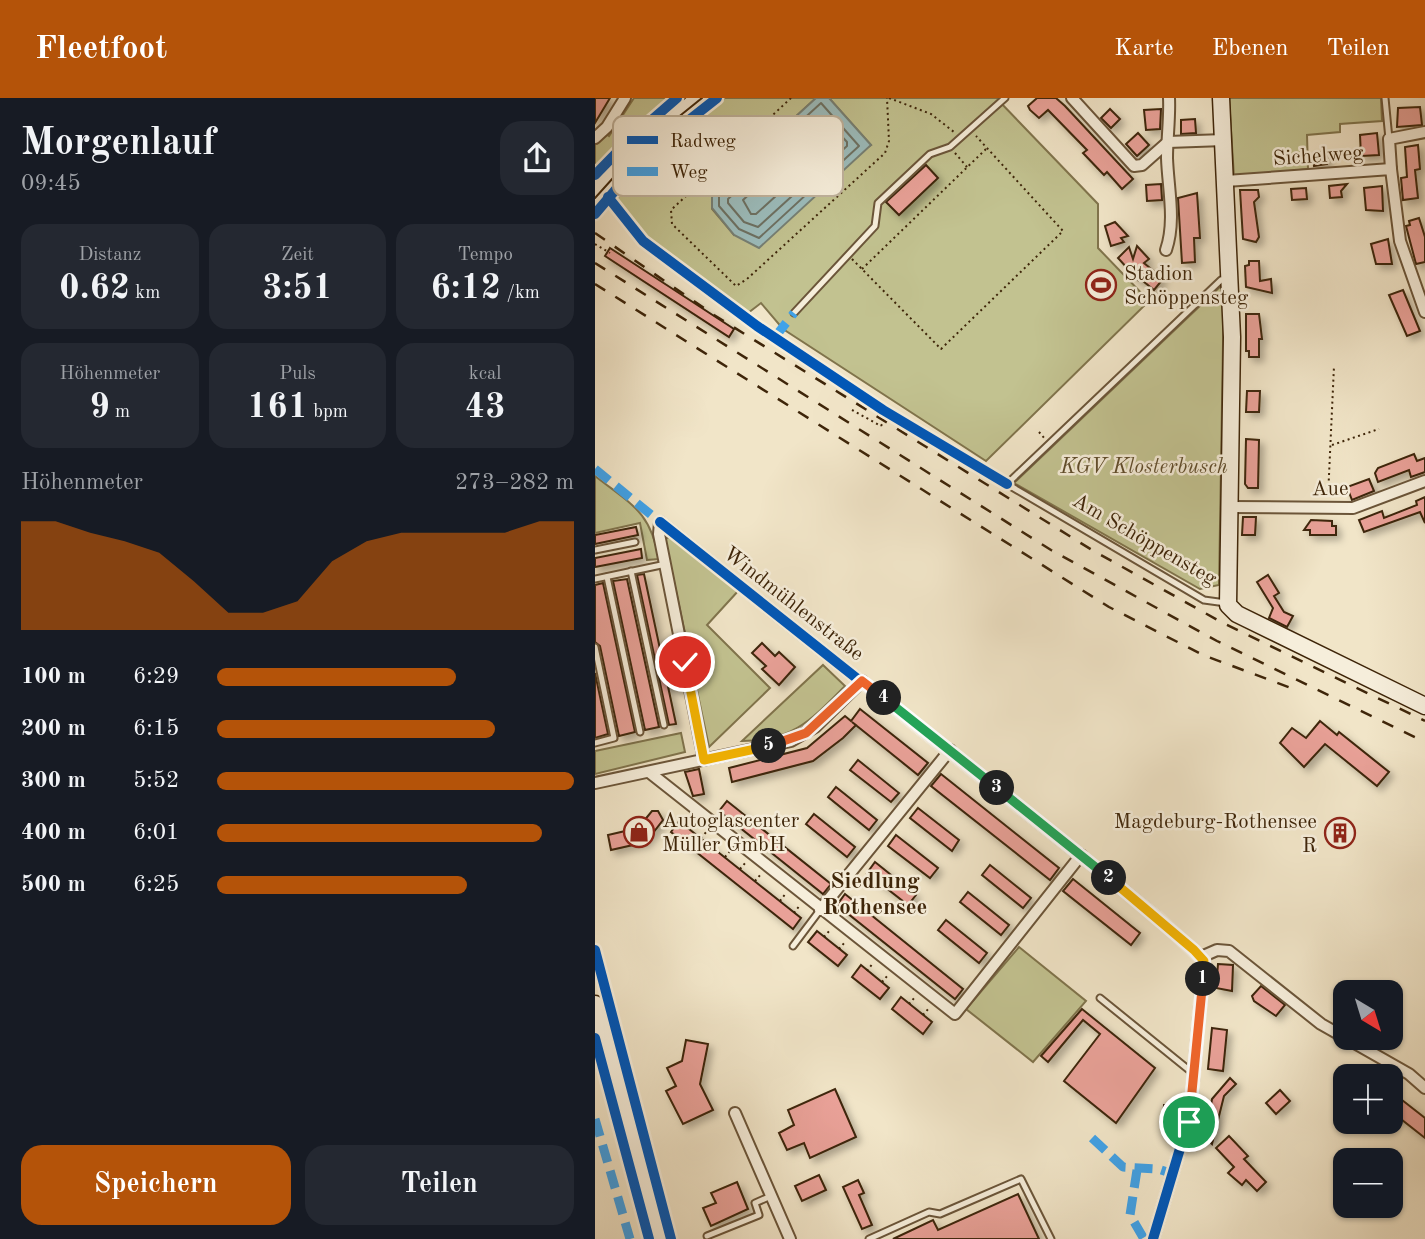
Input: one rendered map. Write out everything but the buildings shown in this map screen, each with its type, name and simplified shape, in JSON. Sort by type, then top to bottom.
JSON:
[{"type":"street","points":[[614,116],[625,98]]},
{"type":"street","points":[[1072,98],[1134,166],[1144,163],[1168,142],[1224,140]]},
{"type":"street","points":[[1166,250],[1171,235],[1169,98]]},
{"type":"street","points":[[1221,98],[1232,337],[1232,608]]},
{"type":"street","points":[[673,116],[694,102]]},
{"type":"street","points":[[679,116],[694,102]]},
{"type":"street","points":[[595,138],[613,117]]},
{"type":"street","points":[[1391,170],[1389,139],[1425,132]]},
{"type":"street","points":[[595,184],[613,165]]},
{"type":"street","name":"Sichelweg","points":[[1226,180],[1391,170],[1401,241],[1425,312]]},
{"type":"street","points":[[595,203],[613,182]]},
{"type":"street","name":"Aue","points":[[1230,507],[1358,507],[1425,481]]},
{"type":"street","name":"Windmühlenstraße","points":[[666,564],[659,534],[660,522],[1081,855],[1201,957]]},
{"type":"street","points":[[666,564],[704,760]]},
{"type":"street","name":"Am Schöppensteg","points":[[1232,608],[1425,706]]},
{"type":"street","points":[[595,783],[801,736],[862,681]]},
{"type":"street","points":[[820,910],[950,750]]},
{"type":"street","points":[[649,772],[820,910],[955,1014],[1081,855]]},
{"type":"street","points":[[1153,1239],[1187,1129],[1204,968],[1201,957],[1217,950],[1229,951],[1321,1024],[1409,1074],[1425,1088]]},
{"type":"street","points":[[595,1004],[656,1239]]},
{"type":"street","points":[[1409,1074],[1425,1076]]},
{"type":"street","points":[[735,1113],[790,1239]]},
{"type":"lane","points":[[795,313],[847,254],[876,226],[878,203],[930,154],[950,147],[1005,98]]},
{"type":"lane","points":[[1385,98],[1389,139]]},
{"type":"lane","name":"Am Schöppensteg","points":[[1220,280],[1007,484],[1205,600],[1232,608]]},
{"type":"lane","points":[[595,550],[635,542]]},
{"type":"lane","points":[[595,579],[666,564]]},
{"type":"lane","points":[[631,571],[664,725]]},
{"type":"lane","points":[[607,577],[640,732]]},
{"type":"lane","points":[[595,647],[614,738],[595,743]]},
{"type":"lane","points":[[793,946],[820,910]]},
{"type":"lane","points":[[1100,998],[1194,1074]]},
{"type":"lane","points":[[869,1239],[929,1212],[940,1214],[1021,1179],[1051,1239]]},
{"type":"lane","points":[[708,1236],[759,1215],[755,1203],[771,1196]]},
{"type":"path","points":[[772,116],[791,98]]},
{"type":"path","points":[[843,191],[885,153],[889,141],[888,98],[931,114],[959,139]]},
{"type":"path","points":[[847,254],[941,349],[1063,231],[970,129]]},
{"type":"path","points":[[950,147],[967,167]]},
{"type":"path","points":[[862,270],[987,148]]},
{"type":"path","points":[[686,196],[671,210],[672,224],[736,286],[838,196]]},
{"type":"path","points":[[595,244],[610,253]]},
{"type":"path","points":[[1328,509],[1334,366]]},
{"type":"path","points":[[852,410],[881,426],[891,408],[923,434]]},
{"type":"path","points":[[1331,445],[1379,429]]},
{"type":"path","points":[[687,827],[693,818]]},
{"type":"path","points":[[701,838],[708,830]]},
{"type":"path","points":[[1338,839],[1342,843],[1345,840]]},
{"type":"path","points":[[725,857],[732,849]]},
{"type":"path","points":[[740,869],[747,861]]},
{"type":"path","points":[[755,881],[762,873]]},
{"type":"path","points":[[780,901],[786,892]]},
{"type":"path","points":[[794,913],[801,904]]},
{"type":"path","points":[[824,937],[831,928]]},
{"type":"path","points":[[839,949],[846,940]]},
{"type":"path","points":[[867,971],[874,962]]},
{"type":"path","points":[[882,982],[888,974]]},
{"type":"path","points":[[909,1004],[916,996]]},
{"type":"path","points":[[923,1015],[930,1007]]},
{"type":"green space","points":[[634,98],[669,98],[650,116],[622,116]]},
{"type":"green space","points":[[725,98],[816,98],[796,116],[700,116]]},
{"type":"green space","points":[[829,98],[1000,98],[998,100],[1098,204],[1098,248],[1149,301],[986,461],[783,329],[761,303],[748,313],[648,239],[616,200],[619,196],[712,196],[712,209],[734,235],[793,196],[843,196],[843,163],[871,145]]},
{"type":"green space","points":[[1229,98],[1381,98],[1382,121],[1340,124],[1340,132],[1307,135],[1308,169],[1234,177]]},
{"type":"green space","points":[[613,130],[613,151],[595,168],[595,143],[606,134],[609,136]]},
{"type":"green space","name":"KGV Klosterbusch","points":[[1224,283],[1219,585],[1200,589],[1014,483]]},
{"type":"green space","points":[[595,476],[629,502],[645,519],[659,559],[647,560],[640,523],[595,533]]},
{"type":"green space","points":[[673,535],[739,590],[707,625],[770,688],[709,747],[665,539]]},
{"type":"green space","points":[[823,665],[845,686],[822,709],[788,733],[742,741]]},
{"type":"green space","points":[[681,733],[685,752],[595,774],[595,751]]},
{"type":"green space","points":[[1019,947],[1086,1001],[1033,1062],[966,1009]]},
{"type":"water","points":[[816,98],[829,98],[871,145],[843,171],[843,116],[796,116]]},
{"type":"water","points":[[712,196],[816,196],[759,248],[734,235],[712,208]]},
{"type":"tram line","points":[[680,116],[702,98]]},
{"type":"tram line","points":[[595,198],[613,178]]},
{"type":"tram line","points":[[595,1059],[644,1239]]},
{"type":"railway","points":[[595,233],[714,315],[1092,550],[1223,623],[1425,721]]},
{"type":"railway","points":[[595,263],[1051,550],[1217,641],[1425,742]]},
{"type":"railway","points":[[595,284],[1109,607],[1203,655],[1299,691]]},
{"type":"marked path","points":[[775,337],[794,313]]},
{"type":"marked path","points":[[595,469],[660,522]]},
{"type":"marked path","points":[[595,1119],[630,1239]]},
{"type":"marked path","points":[[1092,1138],[1123,1167],[1158,1169],[1173,1174]]},
{"type":"marked path","points":[[1137,1170],[1130,1215],[1144,1239]]},
{"type":"cycle path","points":[[656,116],[677,98]]},
{"type":"cycle path","points":[[694,116],[717,98]]},
{"type":"cycle path","points":[[595,175],[613,156]]},
{"type":"cycle path","points":[[595,214],[613,193]]},
{"type":"cycle path","points":[[608,197],[643,241],[757,326],[883,410],[1007,484]]},
{"type":"cycle path","points":[[660,522],[1156,916],[1204,961],[1190,1115],[1153,1239]]},
{"type":"cycle path","points":[[595,950],[671,1239]]},
{"type":"cycle path","points":[[595,1038],[649,1239]]},
{"type":"place","name":"Stadion Schöppensteg","points":[[1101,285]]},
{"type":"place","name":"Autoglascenter Müller GmbH","points":[[639,832]]},
{"type":"place","name":"Magdeburg-Rothensee R","points":[[1340,833]]},
{"type":"district","name":"Siedlung Rothensee","points":[[875,893]]},
{"type":"route","points":[[685,662],[704,760],[791,741],[801,736],[815,727],[862,681],[1156,916],[1194,950],[1204,961],[1204,968],[1189,1122]]}]
